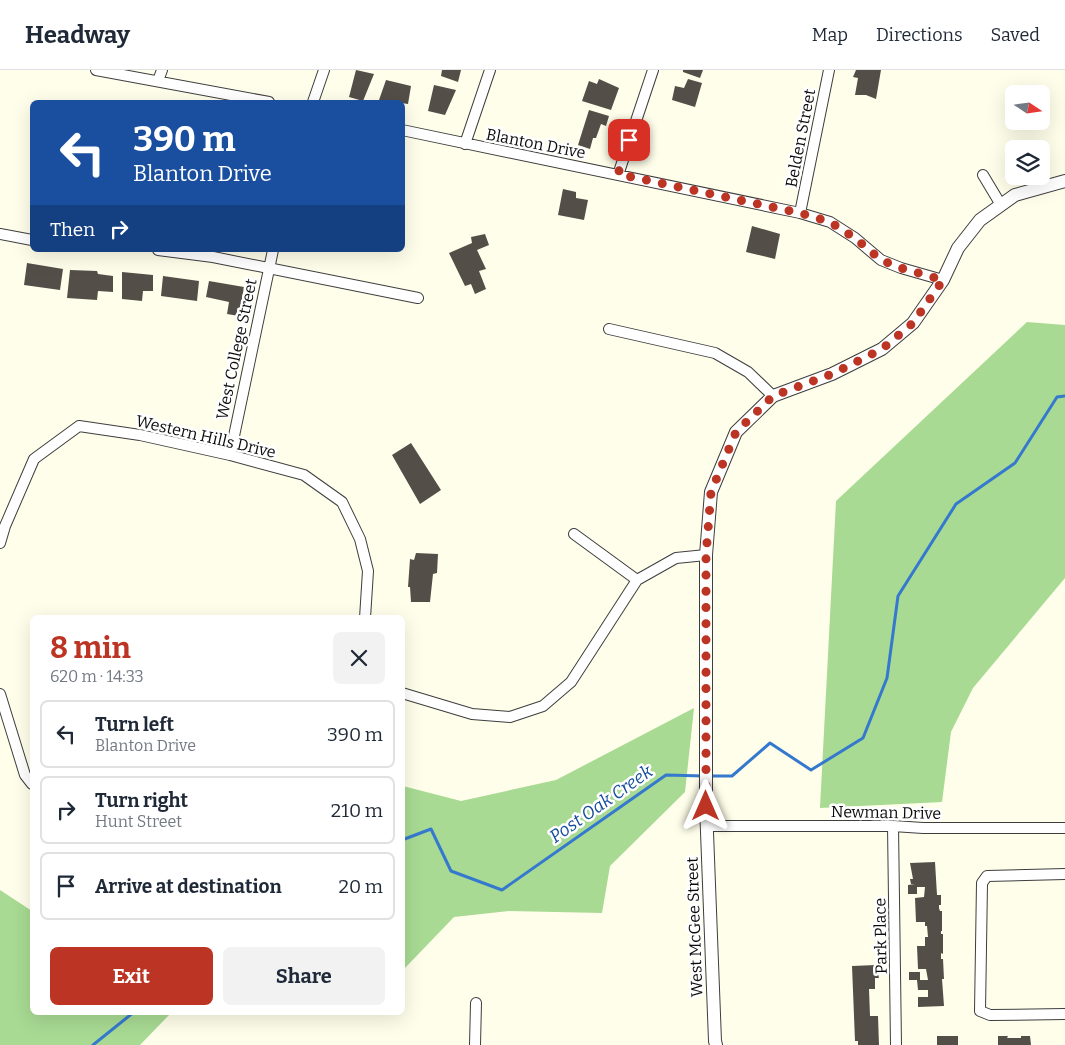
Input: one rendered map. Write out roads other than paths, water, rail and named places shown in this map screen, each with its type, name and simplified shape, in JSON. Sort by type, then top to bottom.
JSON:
[{"type":"street","points":[[96,70],[258,100]]},
{"type":"street","points":[[158,81],[162,70]]},
{"type":"street","points":[[314,100],[324,70]]},
{"type":"street","points":[[465,144],[490,70]]},
{"type":"street","points":[[618,174],[653,70]]},
{"type":"street","name":"Belden Street","points":[[800,213],[829,70]]},
{"type":"street","name":"Blanton Drive","points":[[405,131],[800,213],[830,222],[855,238],[881,260],[943,280]]},
{"type":"street","points":[[983,175],[1001,205]]},
{"type":"street","name":"West McGee Street","points":[[716,1045],[706,806],[706,555],[711,492],[736,432],[773,396],[832,374],[882,349],[913,323],[943,280],[958,248],[980,220],[1016,195],[1065,181]]},
{"type":"street","points":[[0,234],[30,240]]},
{"type":"street","points":[[174,252],[213,257],[418,298]]},
{"type":"street","name":"West College Street","points":[[230,455],[272,252]]},
{"type":"street","points":[[609,329],[715,353],[748,372],[773,396]]},
{"type":"street","name":"Western Hills Drive","points":[[0,543],[3,525],[34,459],[78,426],[140,435],[304,474],[342,502],[360,539],[368,571],[365,615]]},
{"type":"street","points":[[574,534],[637,580]]},
{"type":"street","points":[[405,694],[472,714],[510,717],[543,706],[571,682],[637,580],[676,558],[706,555]]},
{"type":"street","points":[[0,694],[25,775],[30,781]]},
{"type":"street","name":"Newman Drive","points":[[707,826],[1065,828]]},
{"type":"street","name":"Park Place","points":[[894,826],[896,1045]]},
{"type":"street","points":[[1065,874],[987,876],[982,883],[980,1011],[990,1015],[1065,1014]]},
{"type":"street","points":[[475,1045],[476,1003]]},
{"type":"waterway","name":"Post Oak Creek","points":[[710,776],[732,776],[770,743],[811,770],[863,738],[887,678],[898,596],[956,504],[1015,463],[1057,397],[1065,396]]},
{"type":"waterway","name":"Post Oak Creek","points":[[405,839],[431,829],[451,871],[502,890],[666,775],[704,776]]},
{"type":"waterway","name":"Post Oak Creek","points":[[93,1045],[130,1015]]}]
